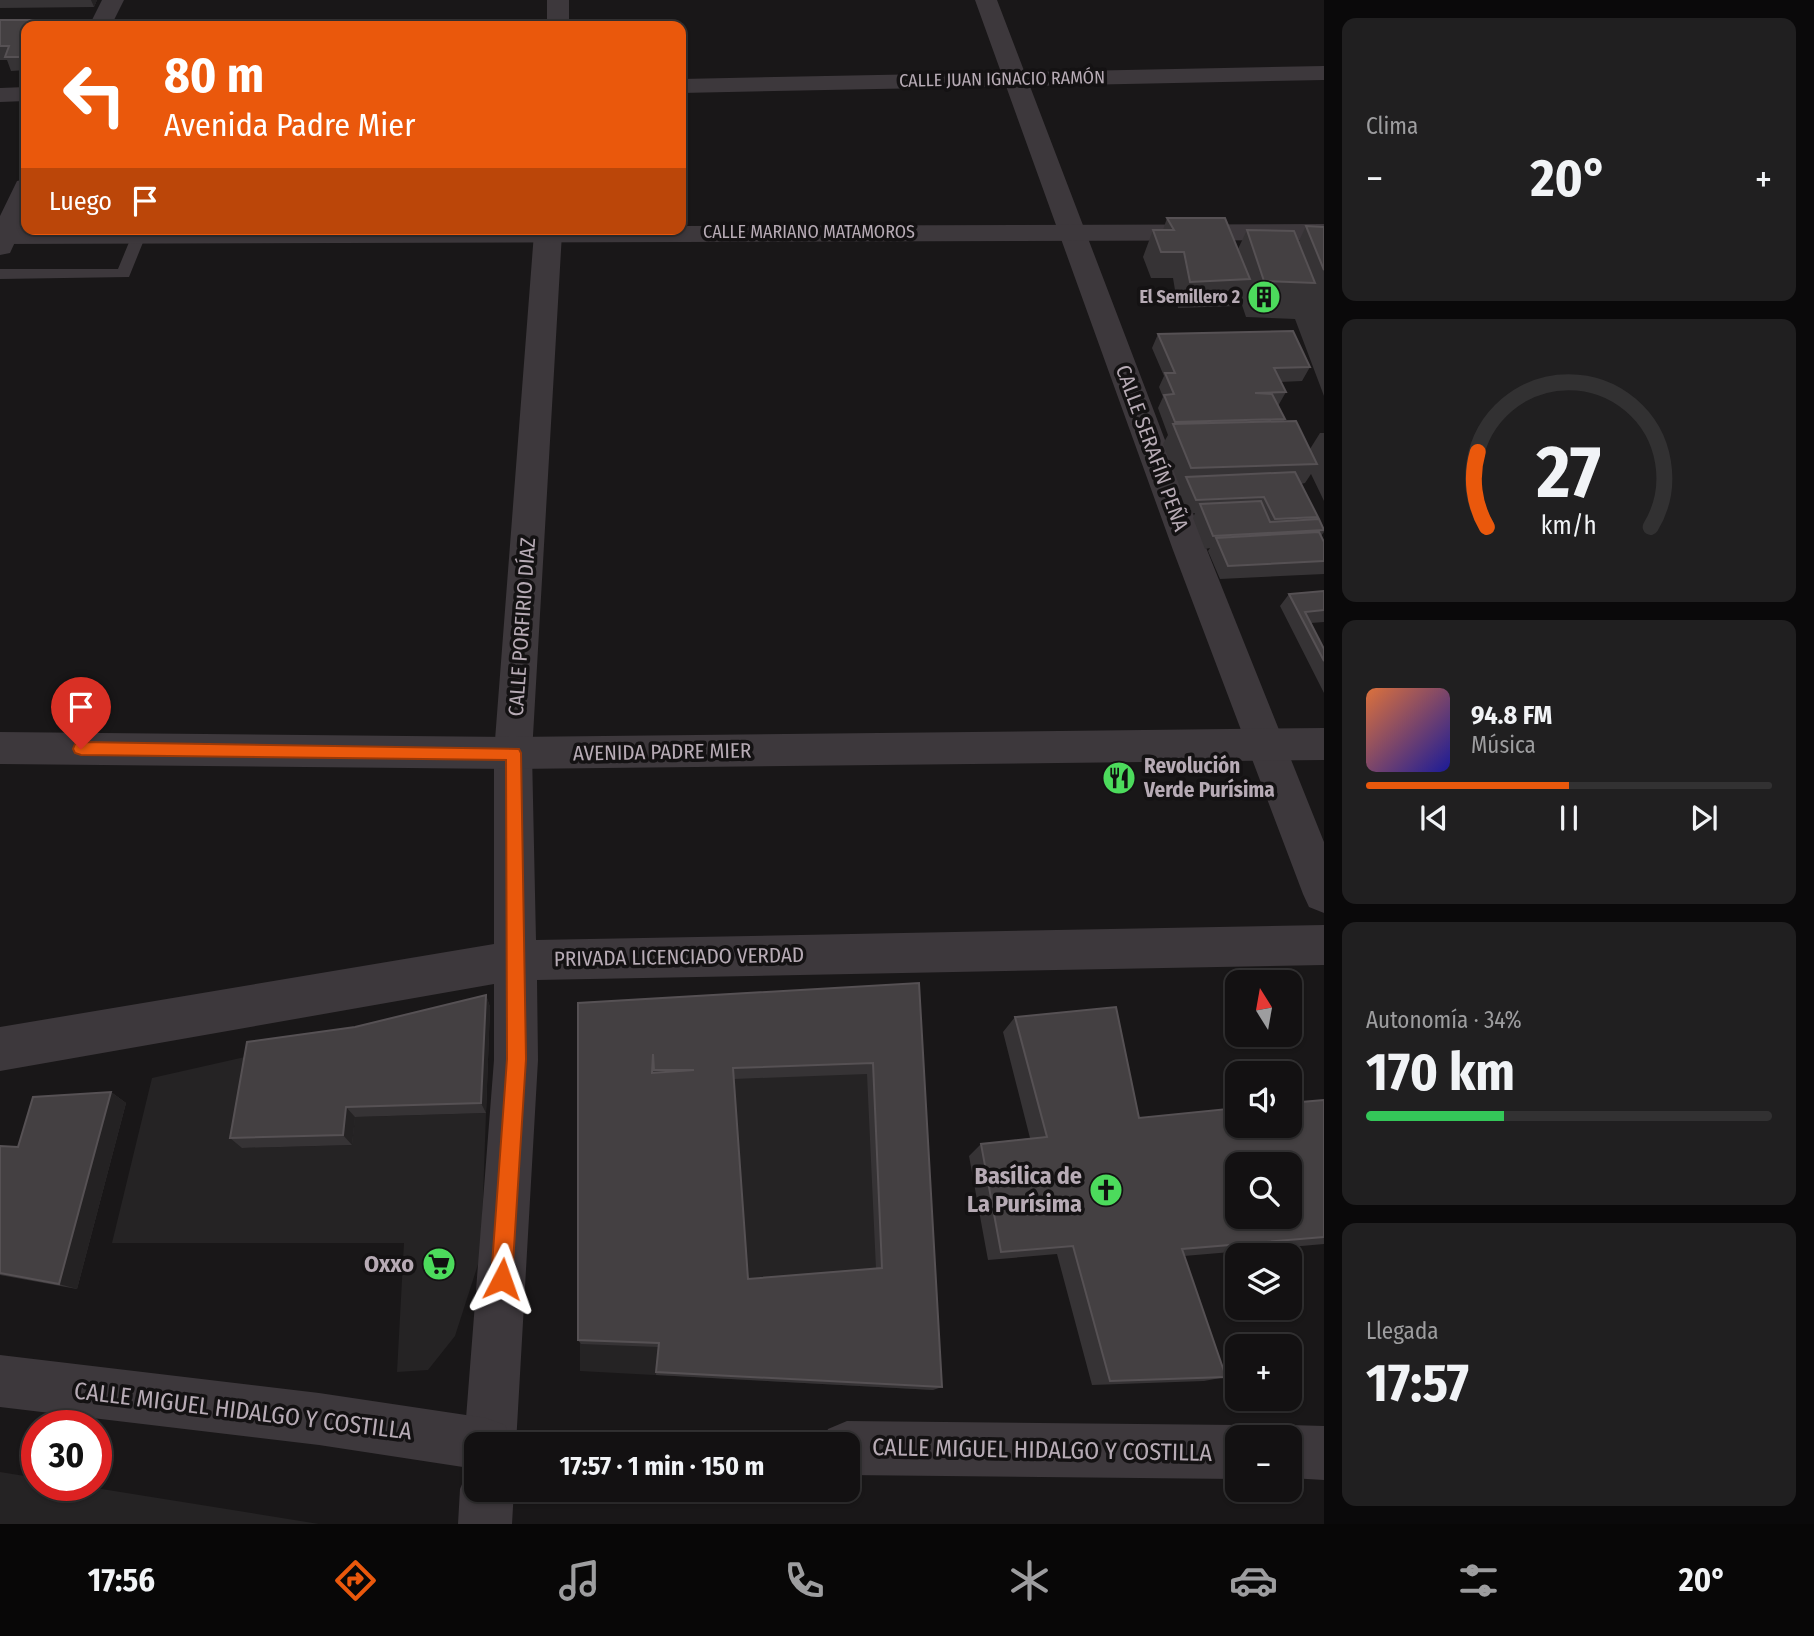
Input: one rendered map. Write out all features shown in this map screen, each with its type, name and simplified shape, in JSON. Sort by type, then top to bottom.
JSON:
[{"type":"street","points":[[102,21],[113,0]]},
{"type":"street","points":[[558,0],[558,21]]},
{"type":"street","name":"CALLE SERAFÍN PEÑA","points":[[986,0],[1324,894]]},
{"type":"street","name":"CALLE JUAN IGNACIO RAMÓN","points":[[686,86],[1324,73]]},
{"type":"street","points":[[0,95],[21,94]]},
{"type":"street","points":[[2,240],[21,198]]},
{"type":"street","name":"CALLE MARIANO MATAMOROS","points":[[686,231],[1324,232]]},
{"type":"street","name":"CALLE MARIANO MATAMOROS","points":[[2,240],[139,235]]},
{"type":"street","name":"CALLE PORFIRIO DÍAZ","points":[[489,1432],[516,1059],[513,753],[549,235]]},
{"type":"street","name":"AVENIDA PADRE MIER","points":[[0,748],[513,753],[1324,744]]},
{"type":"street","name":"PRIVADA LICENCIADO VERDAD","points":[[0,1049],[515,960],[1324,944]]},
{"type":"street","name":"CALLE MIGUEL HIDALGO Y COSTILLA","points":[[0,1381],[319,1419],[464,1440]]},
{"type":"street","name":"CALLE MIGUEL HIDALGO Y COSTILLA","points":[[860,1448],[1225,1452]]},
{"type":"street","points":[[1302,1452],[1324,1453]]},
{"type":"street","points":[[485,1524],[486,1502]]},
{"type":"lane","points":[[0,274],[124,274],[139,235]]},
{"type":"shaded area","points":[[913,996],[933,1390],[580,1371],[580,1015]]},
{"type":"shaded area","points":[[258,1054],[242,1148],[351,1145],[355,1117],[486,1113],[481,1255],[455,1336],[428,1370],[397,1372],[404,1243],[112,1243],[152,1078]]},
{"type":"shaded area","points":[[0,1472],[21,1475],[21,1501],[112,1501],[112,1491],[319,1524],[0,1524]]},
{"type":"building","points":[[0,20],[76,20],[21,21],[21,57],[5,57],[9,46],[0,46]]},
{"type":"building","points":[[1167,218],[1225,218],[1250,279],[1190,282],[1184,252],[1161,252],[1153,230],[1174,230]]},
{"type":"building","points":[[1306,226],[1324,227],[1324,270]]},
{"type":"building","points":[[1247,230],[1294,231],[1315,283],[1264,281]]},
{"type":"building","points":[[1293,331],[1310,367],[1274,368],[1286,392],[1255,393],[1272,394],[1285,419],[1175,422],[1164,395],[1174,394],[1165,373],[1175,373],[1158,334]]},
{"type":"building","points":[[1296,421],[1317,464],[1191,468],[1173,424]]},
{"type":"building","points":[[1295,472],[1318,517],[1275,519],[1264,497],[1196,500],[1186,477]]},
{"type":"building","points":[[1261,501],[1270,522],[1319,519],[1324,530],[1213,536],[1200,504]]},
{"type":"building","points":[[1319,532],[1324,542],[1324,561],[1228,566],[1216,538]]},
{"type":"building","points":[[1324,591],[1324,610],[1305,612],[1324,649],[1324,661],[1289,594]]},
{"type":"building","points":[[919,983],[942,1387],[656,1372],[659,1343],[578,1340],[578,1003]],"holes":[[[653,1054],[654,1070],[694,1070],[652,1073]],[[873,1063],[882,1268],[748,1279],[733,1068]]]},
{"type":"building","points":[[486,995],[481,1103],[346,1107],[343,1135],[230,1138],[247,1042],[355,1027]]},
{"type":"building","name":"Basílica de La Purísima","points":[[1116,1007],[1139,1118],[1225,1109],[1225,1138],[1302,1138],[1302,1102],[1324,1100],[1324,1237],[1225,1243],[1225,1245],[1182,1249],[1225,1377],[1110,1381],[1073,1246],[1001,1252],[981,1144],[1047,1137],[1015,1017]]},
{"type":"building","points":[[111,1092],[59,1284],[0,1273],[0,1146],[18,1147],[33,1097]]},
{"type":"place","name":"El Semillero 2","points":[[1264,297]]},
{"type":"place","name":"Revolución Verde Purísima","points":[[1119,778]]},
{"type":"place","name":"Basílica de La Purísima","points":[[1106,1190]]},
{"type":"place","name":"Oxxo","points":[[439,1264]]},
{"type":"route","points":[[81,749],[513,753],[516,1059],[502,1279]]}]
